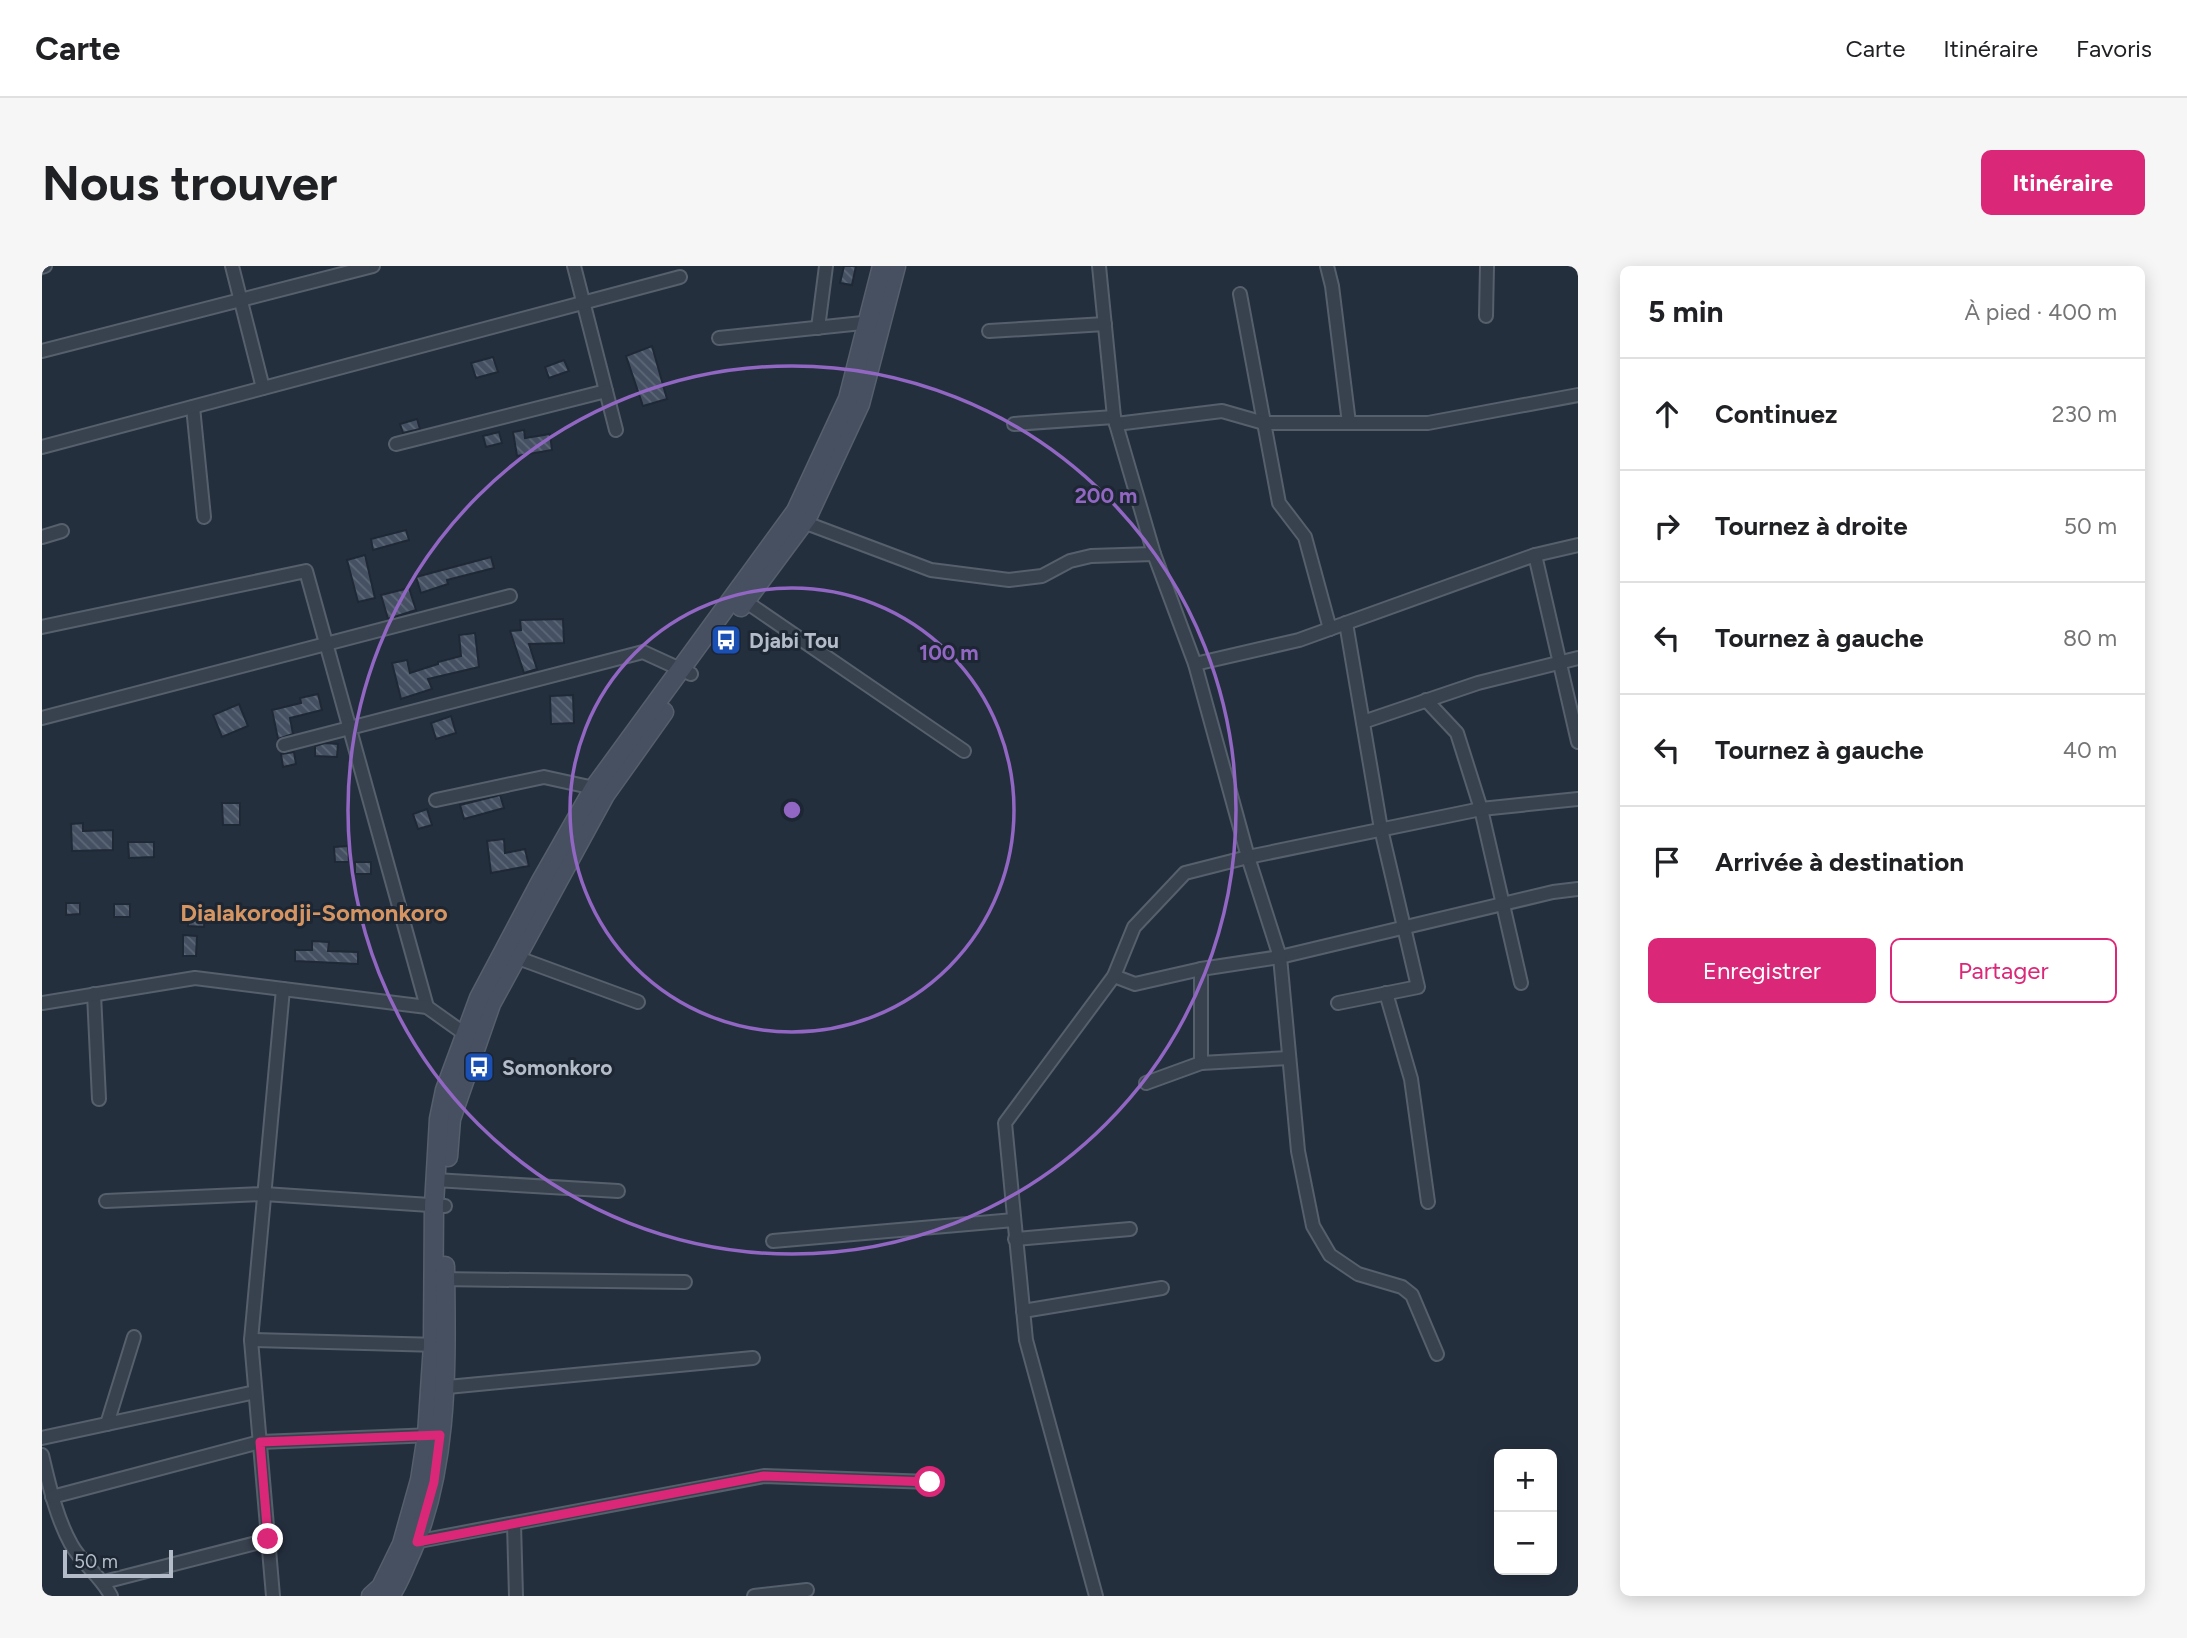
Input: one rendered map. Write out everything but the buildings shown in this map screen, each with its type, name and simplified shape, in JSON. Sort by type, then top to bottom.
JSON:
[{"type":"main road","points":[[386,1594],[434,1482],[441,1180],[451,1119],[472,1039],[491,1004],[510,955],[600,791],[798,520],[860,404],[882,266]]},
{"type":"main road","points":[[875,321],[896,266]]},
{"type":"street","points":[[232,266],[263,388]]},
{"type":"street","points":[[42,351],[373,266]]},
{"type":"street","points":[[574,266],[616,430]]},
{"type":"street","points":[[818,328],[826,266]]},
{"type":"street","points":[[1099,266],[1115,420],[1154,554],[1195,664],[1248,857],[1280,957],[1297,1151],[1313,1226],[1330,1255],[1358,1274],[1402,1287],[1412,1295],[1437,1354]]},
{"type":"street","points":[[1327,266],[1332,286],[1349,423]]},
{"type":"street","points":[[1486,316],[1488,266]]},
{"type":"street","points":[[42,447],[680,277]]},
{"type":"street","points":[[1240,294],[1279,503],[1306,537],[1330,629]]},
{"type":"street","points":[[719,338],[875,321]]},
{"type":"street","points":[[989,331],[1105,324]]},
{"type":"street","points":[[396,444],[606,391]]},
{"type":"street","points":[[1014,424],[1115,420],[1222,411],[1264,423],[1428,423],[1578,395]]},
{"type":"street","points":[[193,407],[204,517]]},
{"type":"street","points":[[798,520],[931,570],[1009,580],[1042,576],[1070,561],[1091,556],[1154,554]]},
{"type":"street","points":[[42,537],[62,531]]},
{"type":"street","points":[[1195,664],[1299,640],[1535,555],[1578,545]]},
{"type":"street","points":[[1535,555],[1578,743]]},
{"type":"street","points":[[42,627],[306,571],[426,1007]]},
{"type":"street","points":[[42,718],[510,596]]},
{"type":"street","points":[[740,598],[964,751]]},
{"type":"street","points":[[1338,1003],[1418,987],[1381,829],[1346,623]]},
{"type":"street","points":[[284,745],[643,652],[686,672]]},
{"type":"street","points":[[1363,722],[1478,683],[1578,658]]},
{"type":"street","points":[[1426,701],[1457,733],[1481,809],[1521,983]]},
{"type":"street","points":[[436,800],[544,777],[600,791]]},
{"type":"street","points":[[1096,1596],[1026,1340],[1006,1123],[1114,976],[1134,927],[1185,873],[1248,857],[1481,809],[1578,799]]},
{"type":"street","points":[[1114,976],[1135,984],[1280,957],[1578,889]]},
{"type":"street","points":[[510,955],[638,1002]]},
{"type":"street","points":[[1201,970],[1201,1063]]},
{"type":"street","points":[[42,1003],[195,978],[426,1007],[472,1039]]},
{"type":"street","points":[[273,1596],[251,1340],[283,989]]},
{"type":"street","points":[[1386,993],[1411,1079],[1428,1202]]},
{"type":"street","points":[[94,994],[99,1100]]},
{"type":"street","points":[[1146,1083],[1201,1063],[1289,1058]]},
{"type":"street","points":[[441,1180],[618,1191]]},
{"type":"street","points":[[106,1201],[264,1194],[439,1205]]},
{"type":"street","points":[[773,1241],[1014,1220]]},
{"type":"street","points":[[1015,1239],[1130,1229]]},
{"type":"street","points":[[439,1279],[685,1282]]},
{"type":"street","points":[[1023,1311],[1162,1288]]},
{"type":"street","points":[[107,1424],[134,1337]]},
{"type":"street","points":[[251,1340],[439,1345]]},
{"type":"street","points":[[437,1388],[753,1358]]},
{"type":"street","points":[[42,1438],[255,1392]]},
{"type":"street","points":[[52,1497],[260,1442],[434,1435]]},
{"type":"street","points":[[42,1455],[52,1497],[71,1545],[104,1582],[111,1596]]},
{"type":"street","points":[[409,1543],[764,1476],[930,1482]]},
{"type":"street","points":[[514,1524],[516,1596]]},
{"type":"street","points":[[104,1582],[268,1539]]},
{"type":"street","points":[[754,1596],[807,1590]]},
{"type":"place","name":"Djabi Tou","points":[[726,640]]},
{"type":"place","name":"Somonkoro","points":[[479,1067]]},
{"type":"district","name":"Dialakorodji-Somonkoro","points":[[314,912]]},
{"type":"route","points":[[268,1539],[260,1442],[440,1435],[434,1482],[417,1542],[764,1476],[930,1482]]}]
